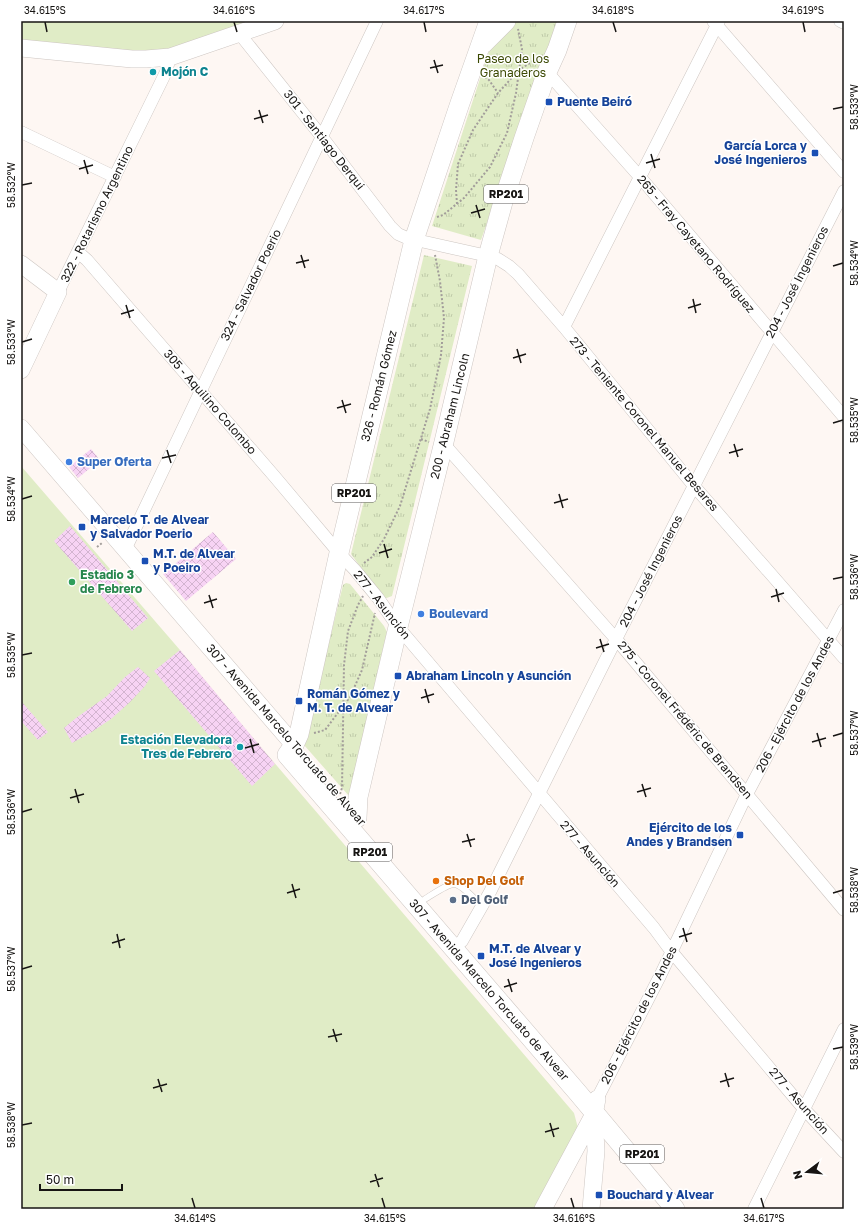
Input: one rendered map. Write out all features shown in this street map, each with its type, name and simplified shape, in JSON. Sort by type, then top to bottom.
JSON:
[{"type":"main road","points":[[21,48],[132,59],[170,57],[275,21]]},
{"type":"main road","name":"326 - Román Gómez","points":[[294,745],[339,553],[418,232],[489,21]]},
{"type":"main road","name":"200 - Abraham Lincoln","points":[[357,818],[358,797],[488,256],[542,65],[557,50],[565,24]]},
{"type":"main road","points":[[479,49],[512,25]]},
{"type":"main road","points":[[21,264],[58,292]]},
{"type":"main road","name":"322 - Rotarismo Argentino","points":[[21,370],[58,292]]},
{"type":"main road","name":"307 - Avenida Marcelo Torcuato de Alvear","points":[[21,428],[357,818],[425,899],[457,945]]},
{"type":"main road","name":"307 - Avenida Marcelo Torcuato de Alvear","points":[[21,442],[294,745],[457,945],[596,1106],[675,1209]]},
{"type":"main road","points":[[543,1209],[596,1106]]},
{"type":"main road","points":[[591,1209],[596,1151],[596,1106]]},
{"type":"main road","name":"307 - Avenida Marcelo Torcuato de Alvear","points":[[596,1106],[628,1137],[689,1209]]},
{"type":"street","name":"324 - Salvador Poerio","points":[[125,550],[377,21]]},
{"type":"street","points":[[840,21],[844,23]]},
{"type":"street","points":[[564,327],[717,22],[844,172]]},
{"type":"street","name":"301 - Santiago Derqui","points":[[239,33],[322,137],[390,226],[398,234],[407,238],[418,232]]},
{"type":"street","name":"322 - Rotarismo Argentino","points":[[58,292],[79,252],[166,72],[170,57]]},
{"type":"street","name":"265 - Fray Cayetano Rodríguez","points":[[542,65],[640,177],[771,333],[844,417]]},
{"type":"street","points":[[21,132],[115,177]]},
{"type":"street","name":"204 - José Ingenieros","points":[[457,945],[490,892],[616,639],[844,191]]},
{"type":"street","name":"273 - Teniente Coronel Manuel Besares","points":[[418,232],[433,244],[498,259],[518,274],[564,327],[694,486],[844,658]]},
{"type":"street","name":"305 - Aquilino Colombo","points":[[79,252],[200,390],[339,553]]},
{"type":"street","name":"275 - Coronel Frédéric de Brandsen","points":[[443,443],[616,639],[844,910]]},
{"type":"street","name":"277 - Asunción","points":[[339,553],[369,586],[398,627],[654,928],[804,1109],[844,1152]]},
{"type":"street","name":"206 - Ejército de los Andes","points":[[596,1106],[747,794],[844,610]]},
{"type":"street","points":[[754,1209],[844,1030]]},
{"type":"lane","points":[[425,899],[448,885],[454,884],[460,886],[482,906]]},
{"type":"path","points":[[418,232],[464,198],[490,167],[507,133],[516,93],[522,49],[512,25]]},
{"type":"path","points":[[457,204],[456,190],[458,164],[473,130],[498,94],[520,70],[542,65]]},
{"type":"path","points":[[472,68],[489,80],[498,94]]},
{"type":"path","points":[[355,570],[372,557],[384,539],[400,506],[430,409],[441,355],[444,318],[440,281],[433,244]]},
{"type":"path","points":[[340,798],[342,788],[342,708],[344,665],[348,631],[358,606],[369,586]]},
{"type":"path","points":[[294,745],[310,734],[325,730],[350,697],[362,670],[378,598]]},
{"type":"green space","points":[[21,21],[259,21],[194,43],[158,51],[105,52],[21,45]]},
{"type":"green space","name":"Paseo de los Granaderos","points":[[517,21],[557,21],[481,240],[432,226],[489,51]]},
{"type":"green space","points":[[424,255],[472,266],[392,596],[384,599],[351,554]]},
{"type":"green space","points":[[21,466],[180,650],[242,725],[574,1113],[578,1128],[535,1209],[21,1209]]},
{"type":"green space","points":[[346,583],[350,584],[384,626],[387,632],[349,796],[304,745],[343,585]]},
{"type":"building","points":[[91,449],[100,460],[78,478],[69,467]]},
{"type":"building","points":[[70,526],[148,618],[132,631],[54,541]]},
{"type":"building","points":[[213,532],[236,559],[186,601],[163,574]]},
{"type":"building","points":[[180,650],[275,764],[252,786],[154,671]]},
{"type":"building","points":[[138,667],[150,678],[145,686],[111,719],[72,743],[64,728],[107,696],[125,677]]},
{"type":"building","points":[[21,701],[48,732],[38,740],[21,721]]},
{"type":"place","name":"Mojón C","points":[[153,72]]},
{"type":"place","name":"Puente Beiró","points":[[549,102]]},
{"type":"place","name":"García Lorca y José Ingenieros","points":[[815,153]]},
{"type":"place","name":"Super Oferta","points":[[69,462]]},
{"type":"place","name":"Marcelo T. de Alvear y Salvador Poerio","points":[[82,527]]},
{"type":"place","name":"M.T. de Alvear y Poeiro","points":[[145,561]]},
{"type":"place","name":"Estadio 3 de Febrero","points":[[72,582]]},
{"type":"place","name":"Boulevard","points":[[421,614]]},
{"type":"place","name":"Abraham Lincoln y Asunción","points":[[398,676]]},
{"type":"place","name":"Román Gómez y M. T. de Alvear","points":[[299,701]]},
{"type":"place","name":"Estación Elevadora Tres de Febrero","points":[[240,747]]},
{"type":"place","name":"Ejército de los Andes y Brandsen","points":[[740,835]]},
{"type":"place","name":"Shop Del Golf","points":[[436,881]]},
{"type":"place","name":"Del Golf","points":[[453,900]]},
{"type":"place","name":"M.T. de Alvear y José Ingenieros","points":[[481,956]]},
{"type":"place","name":"Bouchard y Alvear","points":[[599,1195]]}]
